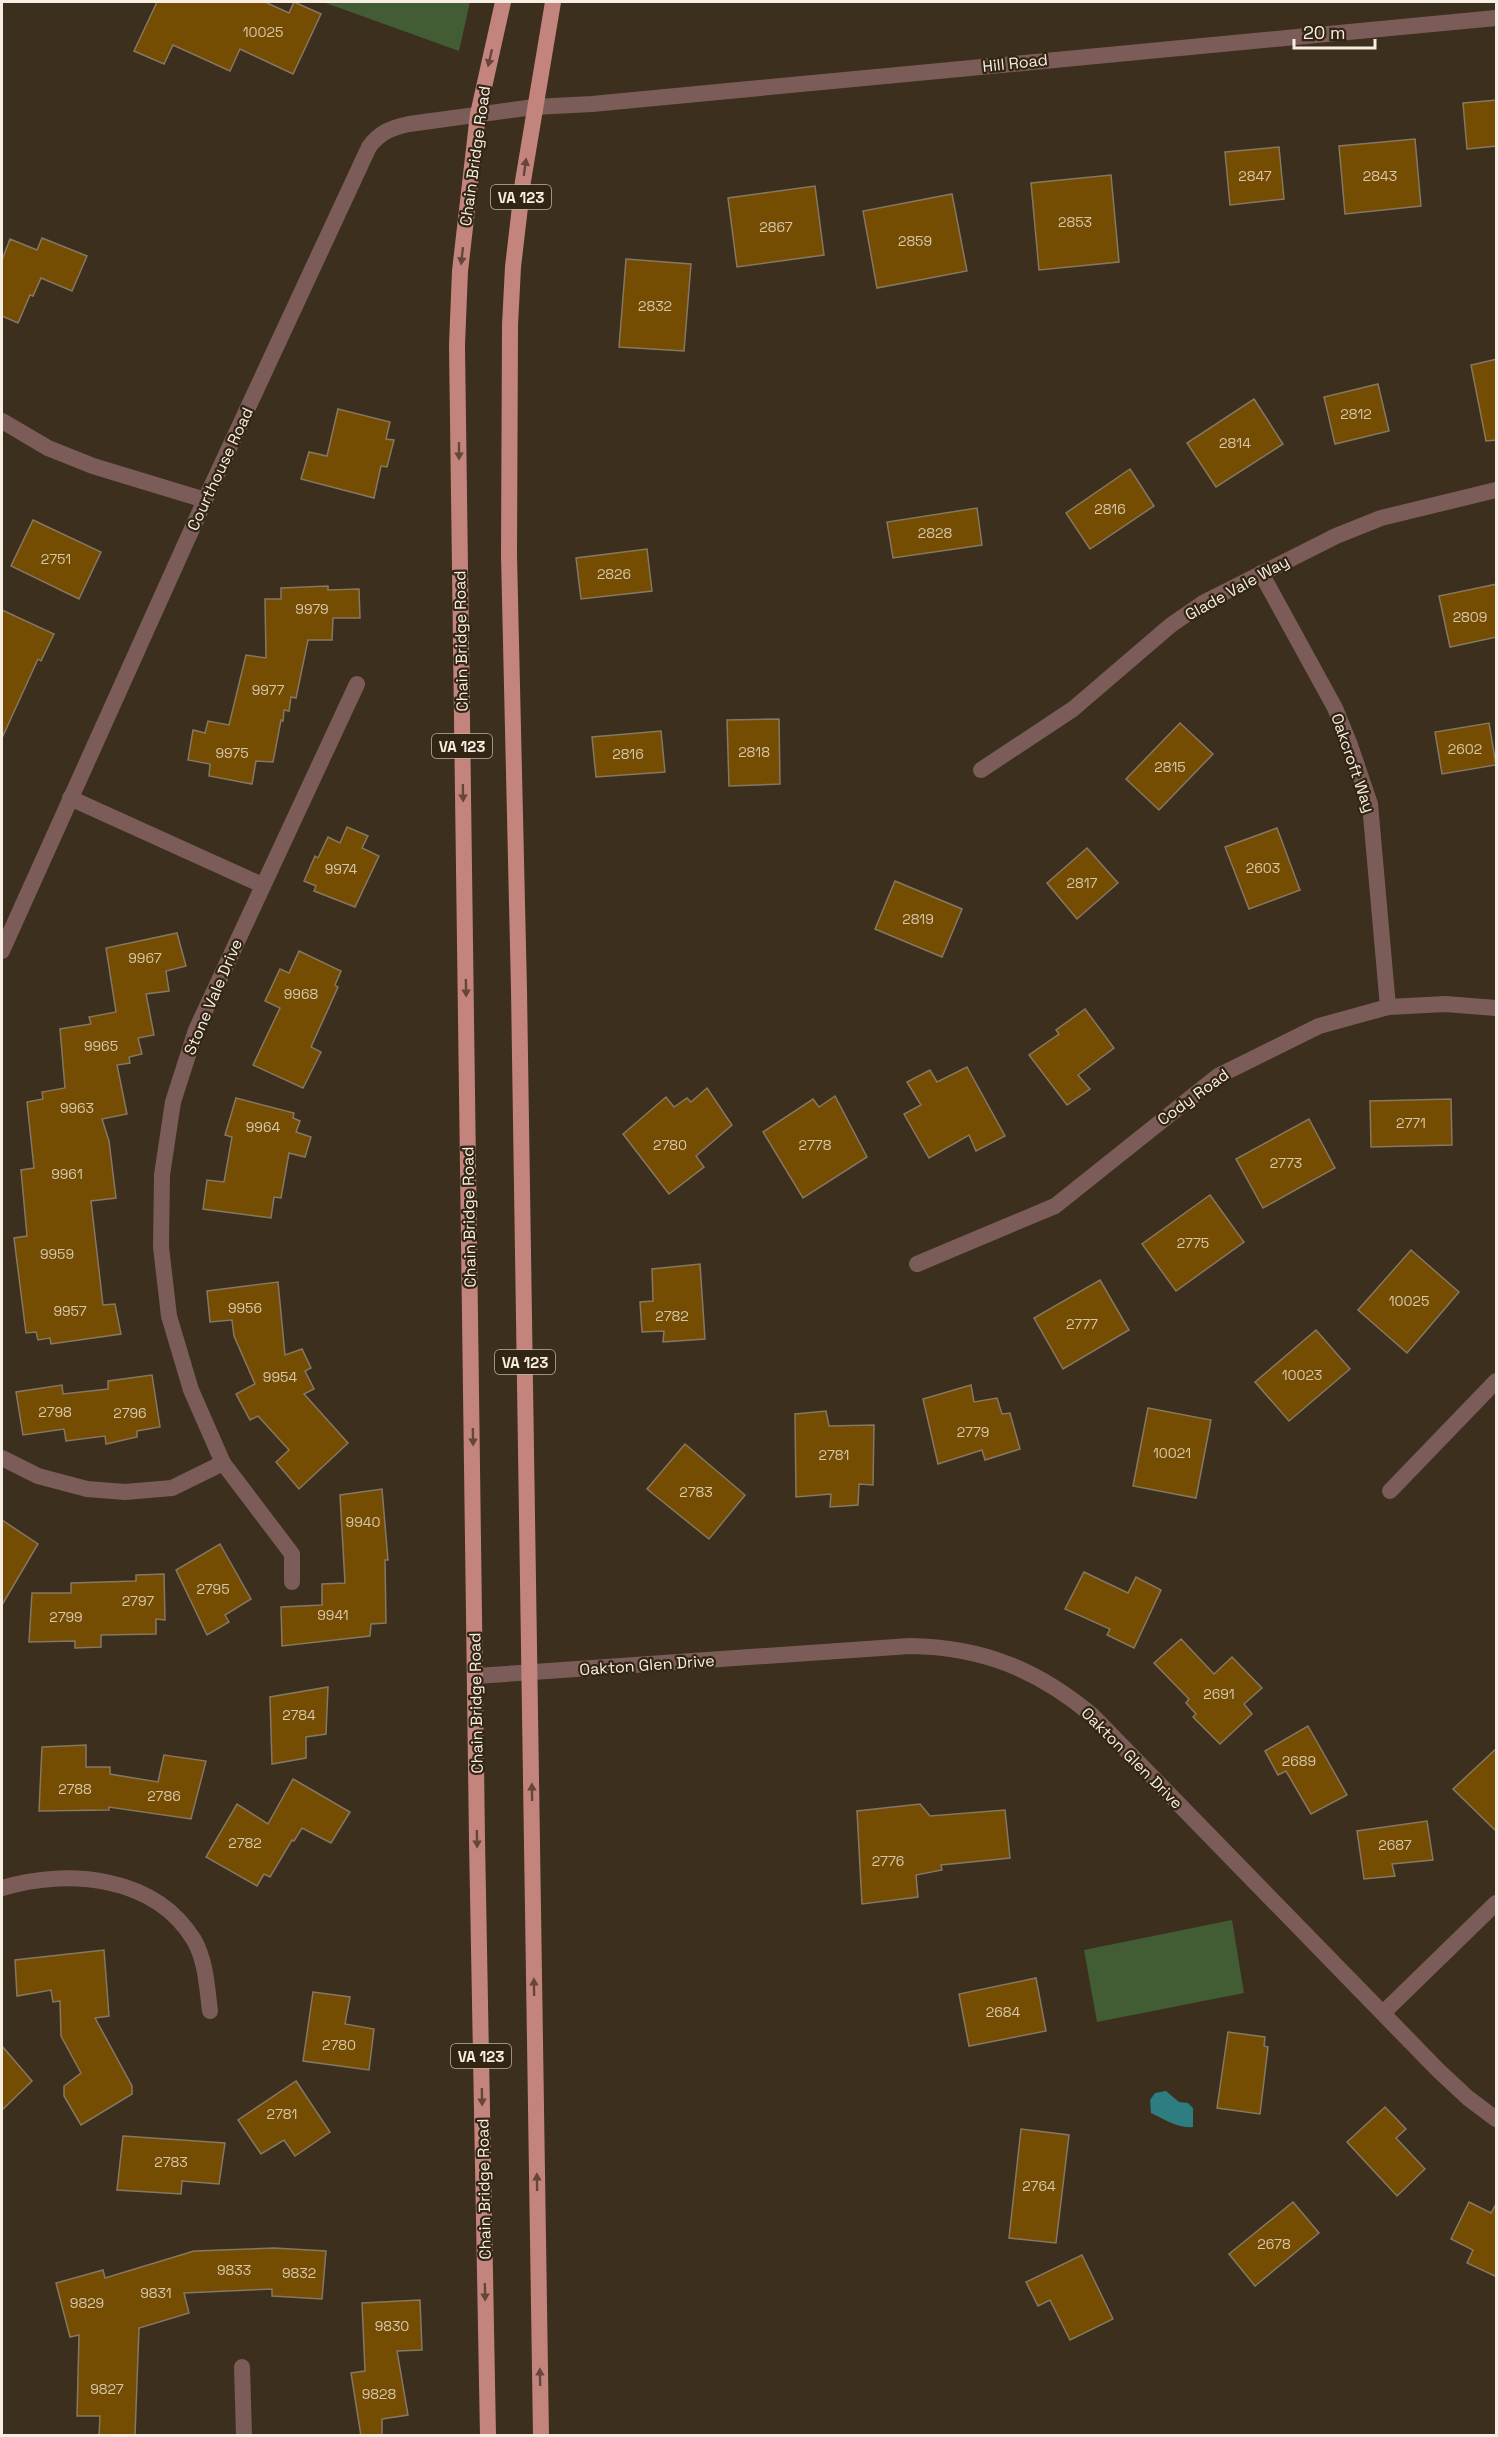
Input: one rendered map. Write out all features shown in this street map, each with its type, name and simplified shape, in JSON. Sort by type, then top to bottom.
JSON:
[{"type":"main road","name":"Chain Bridge Road","points":[[488,2436],[457,345],[460,271],[478,114],[503,2]]},
{"type":"main road","name":"VA 123","points":[[541,2436],[519,990],[509,555],[510,325],[513,267],[534,107],[553,2]]},
{"type":"street","name":"Hill Road","points":[[534,107],[592,104],[1497,18]]},
{"type":"street","name":"Courthouse Road","points":[[2,951],[205,500],[321,246],[369,147],[376,137],[389,129],[409,124],[534,107]]},
{"type":"street","points":[[2,421],[48,448],[93,466],[205,500]]},
{"type":"street","name":"Glade Vale Way","points":[[981,770],[1073,709],[1171,625],[1203,603],[1336,536],[1381,518],[1497,490]]},
{"type":"street","name":"Oakcroft Way","points":[[1261,573],[1335,708],[1370,804],[1388,1007]]},
{"type":"street","name":"Stone Vale Drive","points":[[292,1582],[292,1554],[223,1463],[191,1390],[169,1316],[161,1246],[162,1174],[173,1102],[195,1030],[357,684]]},
{"type":"street","points":[[70,798],[262,885]]},
{"type":"street","name":"Cody Road","points":[[917,1264],[1055,1206],[1218,1076],[1319,1026],[1388,1007],[1444,1005],[1497,1008]]},
{"type":"street","points":[[1390,1491],[1497,1381]]},
{"type":"street","points":[[2,1458],[38,1476],[87,1489],[125,1492],[172,1488],[223,1463]]},
{"type":"street","name":"Oakton Glen Drive","points":[[476,1676],[910,1646],[958,1649],[1004,1662],[1052,1685],[1093,1716],[1460,2091],[1497,2119]]},
{"type":"street","points":[[2,1888],[21,1882],[54,1878],[92,1879],[124,1886],[155,1900],[175,1915],[195,1942],[204,1965],[210,2011]]},
{"type":"street","points":[[1383,2013],[1497,1903]]},
{"type":"street","points":[[242,2367],[244,2436]]},
{"type":"green space","points":[[323,2],[470,2],[459,51]]},
{"type":"green space","points":[[1232,1920],[1244,1993],[1097,2022],[1084,1950]]},
{"type":"water","points":[[1166,2091],[1179,2102],[1188,2103],[1193,2108],[1193,2127],[1177,2125],[1151,2113],[1150,2100],[1155,2093]]},
{"type":"building","points":[[157,2],[265,2],[289,13],[294,2],[321,14],[293,74],[240,49],[230,71],[173,45],[164,64],[134,51]]},
{"type":"building","points":[[1497,100],[1497,146],[1467,149],[1463,103]]},
{"type":"building","points":[[1415,139],[1421,206],[1345,214],[1339,146]]},
{"type":"building","points":[[1279,147],[1284,199],[1230,205],[1225,152]]},
{"type":"building","points":[[1111,175],[1119,262],[1039,270],[1031,183]]},
{"type":"building","points":[[815,186],[824,255],[737,267],[728,198]]},
{"type":"building","points":[[952,194],[967,271],[877,288],[863,211]]},
{"type":"building","points":[[42,238],[87,256],[72,291],[41,278],[33,296],[30,295],[18,323],[2,316],[2,260],[10,239],[37,250]]},
{"type":"building","points":[[626,259],[691,264],[684,351],[619,347]]},
{"type":"building","points":[[1497,359],[1497,440],[1486,441],[1471,365]]},
{"type":"building","points":[[1378,384],[1389,431],[1335,444],[1324,397]]},
{"type":"building","points":[[1254,399],[1283,444],[1216,487],[1187,443]]},
{"type":"building","points":[[338,409],[390,422],[386,439],[394,440],[387,467],[381,466],[374,498],[301,479],[309,452],[327,456]]},
{"type":"building","points":[[1130,469],[1154,506],[1090,549],[1066,513]]},
{"type":"building","points":[[977,508],[982,545],[893,558],[887,522]]},
{"type":"building","points":[[33,520],[101,552],[79,599],[11,566]]},
{"type":"building","points":[[647,549],[652,591],[581,599],[576,558]]},
{"type":"building","points":[[1497,584],[1497,637],[1450,647],[1439,596]]},
{"type":"building","points":[[328,586],[328,590],[359,589],[360,618],[333,618],[332,640],[308,640],[296,698],[291,697],[289,711],[284,710],[273,762],[256,761],[252,784],[209,776],[210,764],[188,760],[193,730],[205,733],[208,721],[229,725],[246,655],[266,658],[265,599],[281,599],[281,588]]},
{"type":"building","points":[[2,610],[54,634],[41,661],[38,659],[2,738]]},
{"type":"building","points":[[779,719],[780,784],[729,786],[727,720]]},
{"type":"building","points":[[1180,723],[1213,754],[1159,810],[1126,779]]},
{"type":"building","points":[[1489,723],[1496,765],[1442,774],[1435,732]]},
{"type":"building","points":[[661,731],[665,772],[596,777],[592,737]]},
{"type":"building","points":[[347,827],[368,836],[362,848],[379,856],[355,907],[314,891],[316,886],[304,881],[315,856],[318,858],[328,837],[340,843]]},
{"type":"building","points":[[1277,828],[1300,890],[1249,909],[1225,847]]},
{"type":"building","points":[[1087,848],[1118,883],[1077,919],[1047,883]]},
{"type":"building","points":[[895,881],[962,909],[942,957],[875,929]]},
{"type":"building","points":[[177,933],[186,966],[166,971],[169,991],[146,994],[154,1035],[138,1038],[142,1054],[129,1057],[130,1063],[117,1065],[127,1114],[102,1119],[109,1141],[116,1198],[91,1201],[103,1305],[115,1304],[121,1334],[51,1344],[50,1338],[38,1340],[36,1332],[26,1333],[14,1238],[27,1236],[21,1170],[34,1168],[27,1102],[43,1099],[42,1092],[65,1088],[60,1029],[91,1024],[89,1017],[116,1012],[106,948]]},
{"type":"building","points":[[299,951],[341,971],[335,985],[338,987],[311,1047],[321,1052],[303,1088],[253,1065],[280,1008],[265,1001],[280,969],[289,973]]},
{"type":"building","points":[[1085,1009],[1114,1048],[1078,1075],[1090,1089],[1067,1105],[1029,1055],[1059,1034],[1056,1030]]},
{"type":"building","points":[[967,1067],[1005,1136],[976,1151],[969,1135],[929,1158],[904,1114],[921,1105],[907,1082],[930,1070],[937,1082]]},
{"type":"building","points":[[707,1088],[732,1125],[696,1156],[704,1167],[669,1194],[623,1134],[666,1097],[674,1107],[687,1098],[691,1102]]},
{"type":"building","points":[[835,1096],[867,1157],[803,1198],[763,1132],[813,1099],[819,1107]]},
{"type":"building","points":[[236,1098],[294,1113],[293,1118],[300,1121],[296,1132],[311,1137],[305,1157],[289,1153],[281,1198],[274,1197],[271,1218],[203,1209],[207,1180],[224,1182],[232,1137],[225,1135]]},
{"type":"building","points":[[1451,1099],[1452,1145],[1371,1147],[1370,1101]]},
{"type":"building","points":[[1309,1119],[1335,1168],[1263,1208],[1236,1159]]},
{"type":"building","points":[[1210,1195],[1244,1242],[1176,1291],[1142,1244]]},
{"type":"building","points":[[1411,1250],[1459,1292],[1407,1353],[1358,1310]]},
{"type":"building","points":[[700,1264],[705,1339],[663,1342],[664,1331],[642,1332],[640,1302],[653,1301],[652,1269]]},
{"type":"building","points":[[1100,1280],[1129,1330],[1063,1369],[1034,1318]]},
{"type":"building","points":[[278,1282],[285,1355],[302,1349],[311,1368],[305,1371],[314,1389],[304,1394],[348,1443],[299,1489],[276,1462],[289,1450],[258,1416],[250,1420],[236,1394],[255,1384],[234,1336],[232,1320],[210,1322],[207,1291]]},
{"type":"building","points":[[1316,1330],[1350,1369],[1289,1421],[1255,1382]]},
{"type":"building","points":[[152,1375],[160,1427],[137,1431],[137,1437],[106,1444],[105,1436],[66,1441],[64,1429],[23,1435],[16,1392],[62,1385],[63,1394],[108,1389],[108,1381]]},
{"type":"building","points":[[971,1385],[974,1402],[997,1398],[1002,1414],[1010,1413],[1020,1449],[985,1460],[982,1450],[938,1464],[923,1399]]},
{"type":"building","points":[[1148,1408],[1211,1420],[1196,1498],[1133,1486]]},
{"type":"building","points":[[826,1411],[829,1426],[874,1425],[873,1485],[859,1484],[858,1505],[830,1507],[831,1494],[796,1497],[795,1414]]},
{"type":"building","points":[[685,1444],[745,1495],[709,1539],[647,1489]]},
{"type":"building","points":[[382,1489],[388,1560],[385,1560],[386,1623],[371,1624],[370,1636],[282,1646],[281,1607],[322,1605],[322,1584],[345,1583],[340,1495]]},
{"type":"building","points":[[2,1520],[38,1544],[2,1605]]},
{"type":"building","points":[[220,1544],[251,1599],[225,1615],[229,1622],[207,1635],[176,1570]]},
{"type":"building","points":[[1084,1572],[1128,1593],[1136,1577],[1161,1590],[1134,1648],[1107,1635],[1110,1629],[1065,1609]]},
{"type":"building","points":[[164,1574],[165,1620],[156,1619],[156,1634],[101,1635],[101,1647],[75,1648],[75,1641],[29,1642],[32,1593],[71,1593],[71,1583],[136,1581],[136,1575]]},
{"type":"building","points":[[1181,1639],[1214,1674],[1232,1657],[1262,1688],[1244,1704],[1252,1714],[1220,1744],[1193,1717],[1196,1714],[1186,1703],[1189,1699],[1154,1663]]},
{"type":"building","points":[[328,1687],[326,1734],[306,1737],[306,1758],[272,1764],[270,1697]]},
{"type":"building","points":[[1308,1726],[1347,1795],[1311,1814],[1286,1771],[1278,1775],[1265,1751]]},
{"type":"building","points":[[86,1745],[86,1767],[110,1767],[110,1774],[158,1782],[164,1755],[206,1761],[191,1819],[109,1807],[109,1810],[39,1811],[42,1747]]},
{"type":"building","points":[[1497,1748],[1497,1832],[1453,1789]]},
{"type":"building","points":[[293,1779],[350,1812],[331,1843],[302,1828],[294,1841],[292,1840],[270,1877],[264,1874],[257,1886],[206,1857],[237,1804],[268,1824]]},
{"type":"building","points":[[920,1804],[930,1816],[1005,1810],[1010,1858],[941,1865],[942,1870],[916,1875],[918,1897],[862,1904],[857,1811]]},
{"type":"building","points":[[1427,1821],[1433,1860],[1392,1864],[1395,1876],[1364,1879],[1357,1831]]},
{"type":"building","points":[[104,1950],[109,2016],[95,2018],[132,2086],[132,2094],[81,2125],[64,2096],[64,2086],[81,2073],[61,2036],[60,2001],[53,2002],[51,1990],[17,1996],[15,1960]]},
{"type":"building","points":[[1036,1978],[1046,2031],[969,2046],[959,1994]]},
{"type":"building","points":[[313,1992],[350,1997],[345,2024],[374,2029],[369,2070],[303,2061]]},
{"type":"building","points":[[1228,2032],[1265,2037],[1264,2046],[1268,2047],[1260,2114],[1217,2108]]},
{"type":"building","points":[[2,2046],[32,2081],[2,2110]]},
{"type":"building","points":[[296,2081],[330,2132],[295,2156],[284,2140],[261,2154],[238,2120]]},
{"type":"building","points":[[1385,2107],[1406,2129],[1396,2138],[1425,2169],[1397,2196],[1347,2142]]},
{"type":"building","points":[[1021,2129],[1069,2135],[1056,2243],[1009,2238]]},
{"type":"building","points":[[123,2136],[225,2143],[219,2184],[182,2181],[181,2194],[117,2190]]},
{"type":"building","points":[[1293,2202],[1319,2233],[1255,2286],[1229,2254]]},
{"type":"building","points":[[1469,2202],[1491,2213],[1497,2202],[1497,2277],[1467,2263],[1473,2250],[1451,2239]]},
{"type":"building","points":[[274,2248],[326,2251],[322,2299],[272,2296],[272,2289],[184,2293],[189,2313],[139,2328],[135,2436],[99,2436],[100,2416],[77,2416],[79,2335],[70,2337],[56,2283],[103,2270],[105,2278],[194,2251]]},
{"type":"building","points":[[1082,2255],[1113,2319],[1070,2340],[1050,2300],[1038,2306],[1026,2282]]},
{"type":"building","points":[[420,2300],[422,2350],[397,2351],[408,2415],[382,2419],[382,2436],[361,2436],[351,2373],[365,2371],[362,2303]]}]
